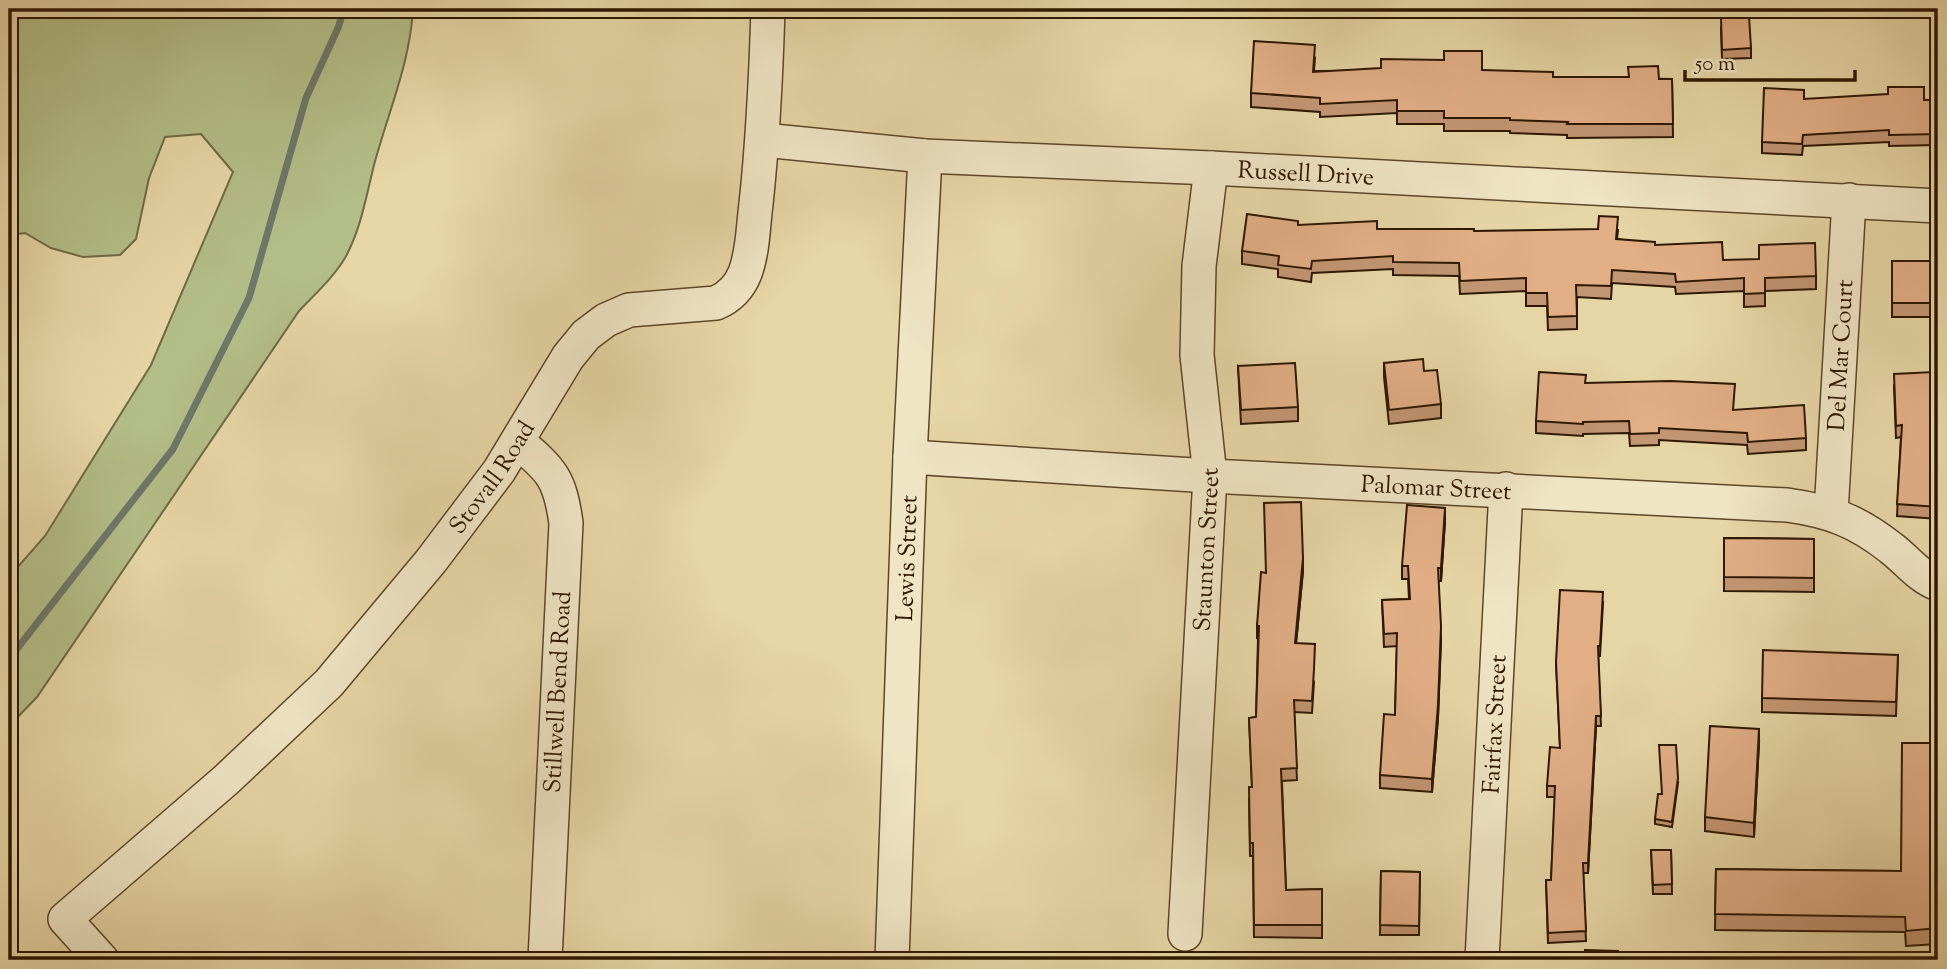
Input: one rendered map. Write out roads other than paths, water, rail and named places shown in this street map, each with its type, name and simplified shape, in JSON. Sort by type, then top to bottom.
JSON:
[{"type":"street","name":"Stovall Road","points":[[102,960],[65,919],[226,780],[329,683],[431,561],[499,471],[568,356],[586,335],[606,320],[629,310],[716,303],[728,298],[737,289],[745,274],[750,255],[763,140],[768,9]]},
{"type":"street","name":"Russell Drive","points":[[763,140],[925,156],[1211,168],[1938,206]]},
{"type":"street","name":"Lewis Street","points":[[892,960],[910,457],[925,156]]},
{"type":"street","name":"Staunton Street","points":[[1185,934],[1210,476],[1197,355],[1199,266],[1211,168]]},
{"type":"street","name":"Del Mar Court","points":[[1831,513],[1849,200]]},
{"type":"street","name":"Stillwell Bend Road","points":[[518,442],[545,464],[556,480],[563,500],[566,523],[545,960]]},
{"type":"street","name":"Palomar Street","points":[[910,457],[1210,476],[1787,505],[1831,513],[1850,520],[1938,584]]},
{"type":"street","name":"Fairfax Street","points":[[1482,960],[1506,489]]},
{"type":"waterway","points":[[9,659],[173,449],[249,298],[306,98],[344,9]]}]
